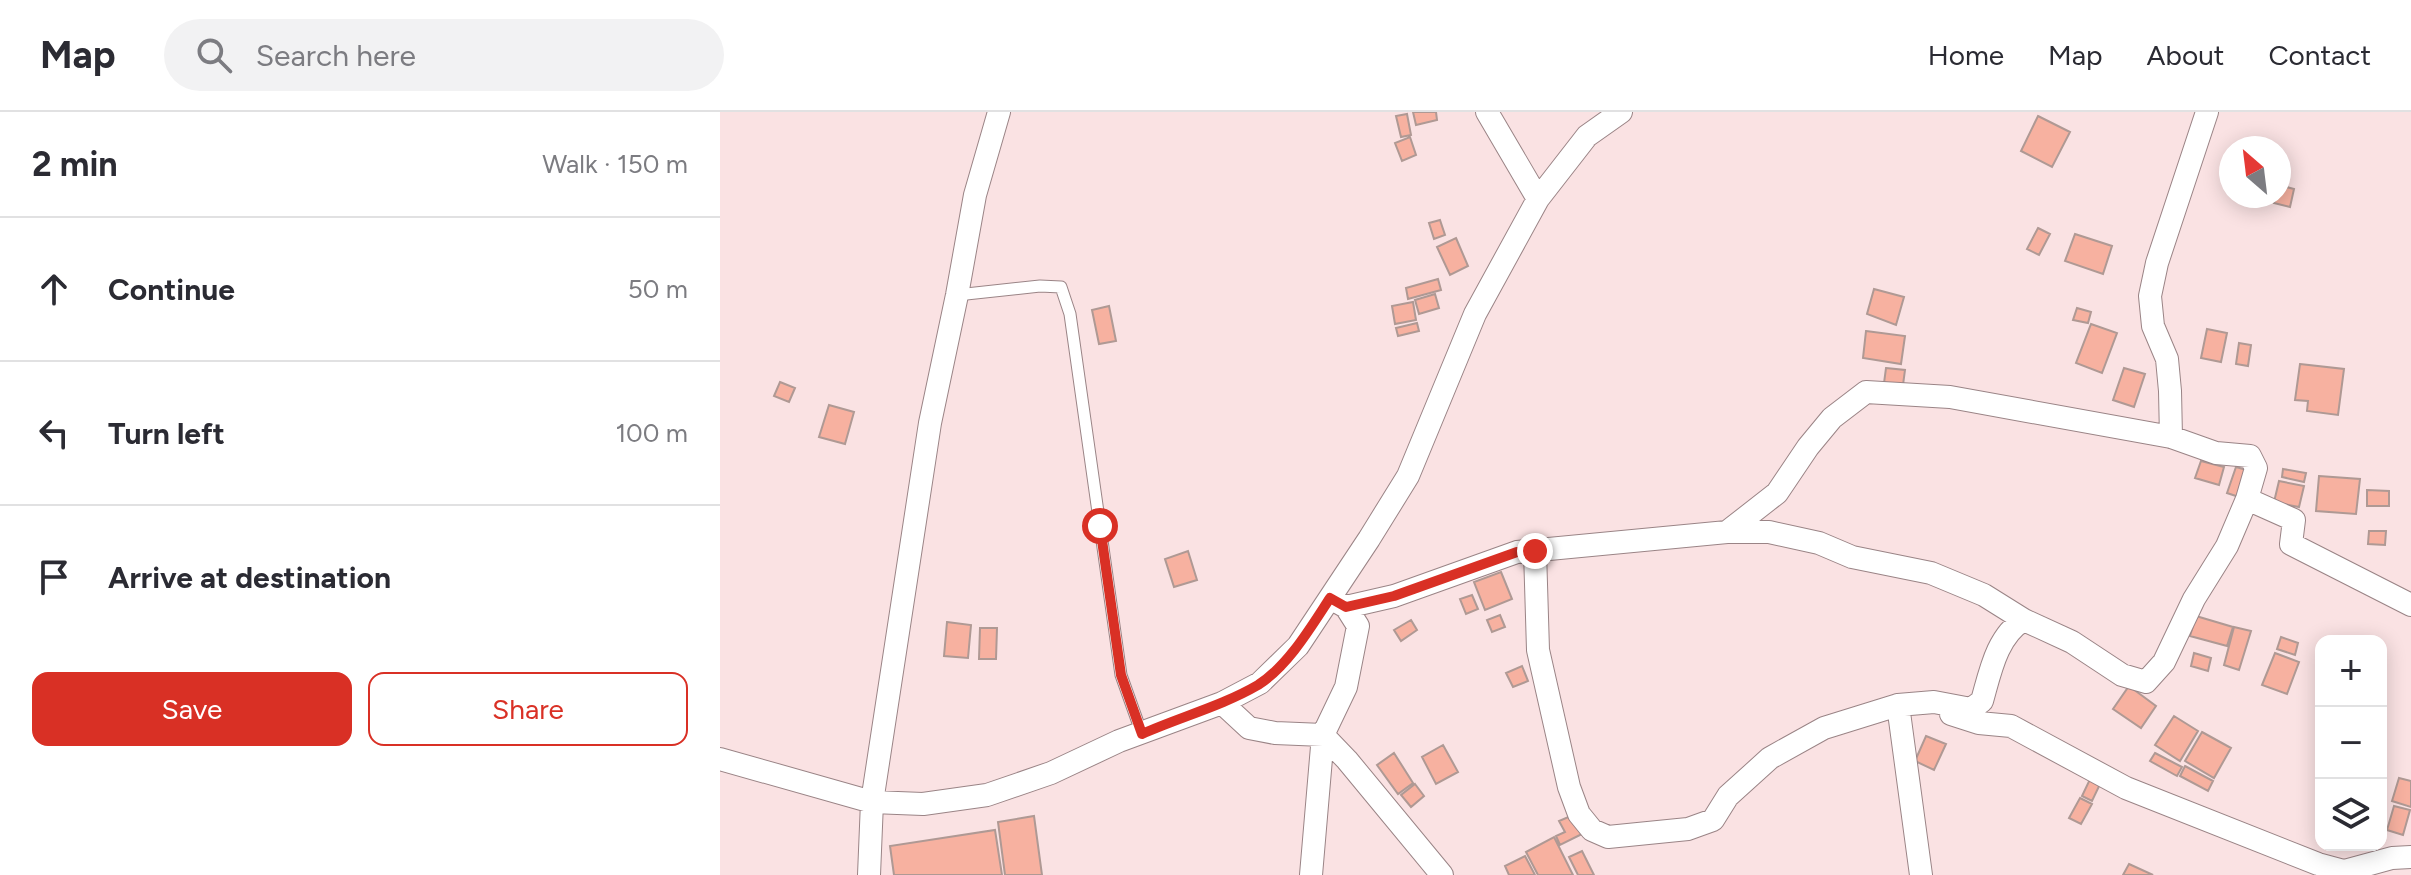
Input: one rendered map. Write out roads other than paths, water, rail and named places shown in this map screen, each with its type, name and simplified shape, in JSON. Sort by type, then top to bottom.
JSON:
[{"type":"street","points":[[869,875],[872,802],[930,423],[975,195],[999,112]]},
{"type":"street","points":[[1487,112],[1538,199]]},
{"type":"street","points":[[720,759],[872,802],[923,804],[987,795],[1051,773],[1119,741],[1222,703],[1260,683],[1338,603],[1408,476],[1475,314],[1538,199],[1587,136],[1621,112]]},
{"type":"street","points":[[2171,437],[2167,359],[2153,326],[2150,296],[2157,263],[2207,112]]},
{"type":"street","points":[[1338,603],[1394,596],[1517,552],[1727,532],[1769,532],[1819,543],[1852,557],[1931,573],[1984,595],[2024,620],[2072,642],[2122,675],[2146,682],[2164,662],[2194,599],[2227,546],[2256,468],[2250,456],[2216,453],[2171,437],[1950,397],[1866,392],[1832,418],[1777,493],[1727,532]]},
{"type":"street","points":[[2247,499],[2294,520],[2291,544],[2411,605]]},
{"type":"street","points":[[1535,551],[1538,650],[1569,787],[1579,814],[1592,830],[1608,837],[1688,829],[1713,820],[1728,796],[1770,758],[1824,728],[1898,705],[1922,703],[1971,709],[1982,701],[1992,666],[2009,628],[2024,620]]},
{"type":"street","points":[[1311,875],[1323,735],[1346,687],[1358,626],[1338,603]]},
{"type":"street","points":[[1222,703],[1249,728],[1275,733],[1323,735],[1442,875]]},
{"type":"street","points":[[1922,703],[1979,723],[2011,726],[2126,788],[2318,864],[2344,871],[2392,858],[2411,857]]},
{"type":"street","points":[[1898,705],[1921,875]]},
{"type":"lane","points":[[957,295],[1040,286],[1061,287],[1070,314],[1121,675],[1142,734]]}]
